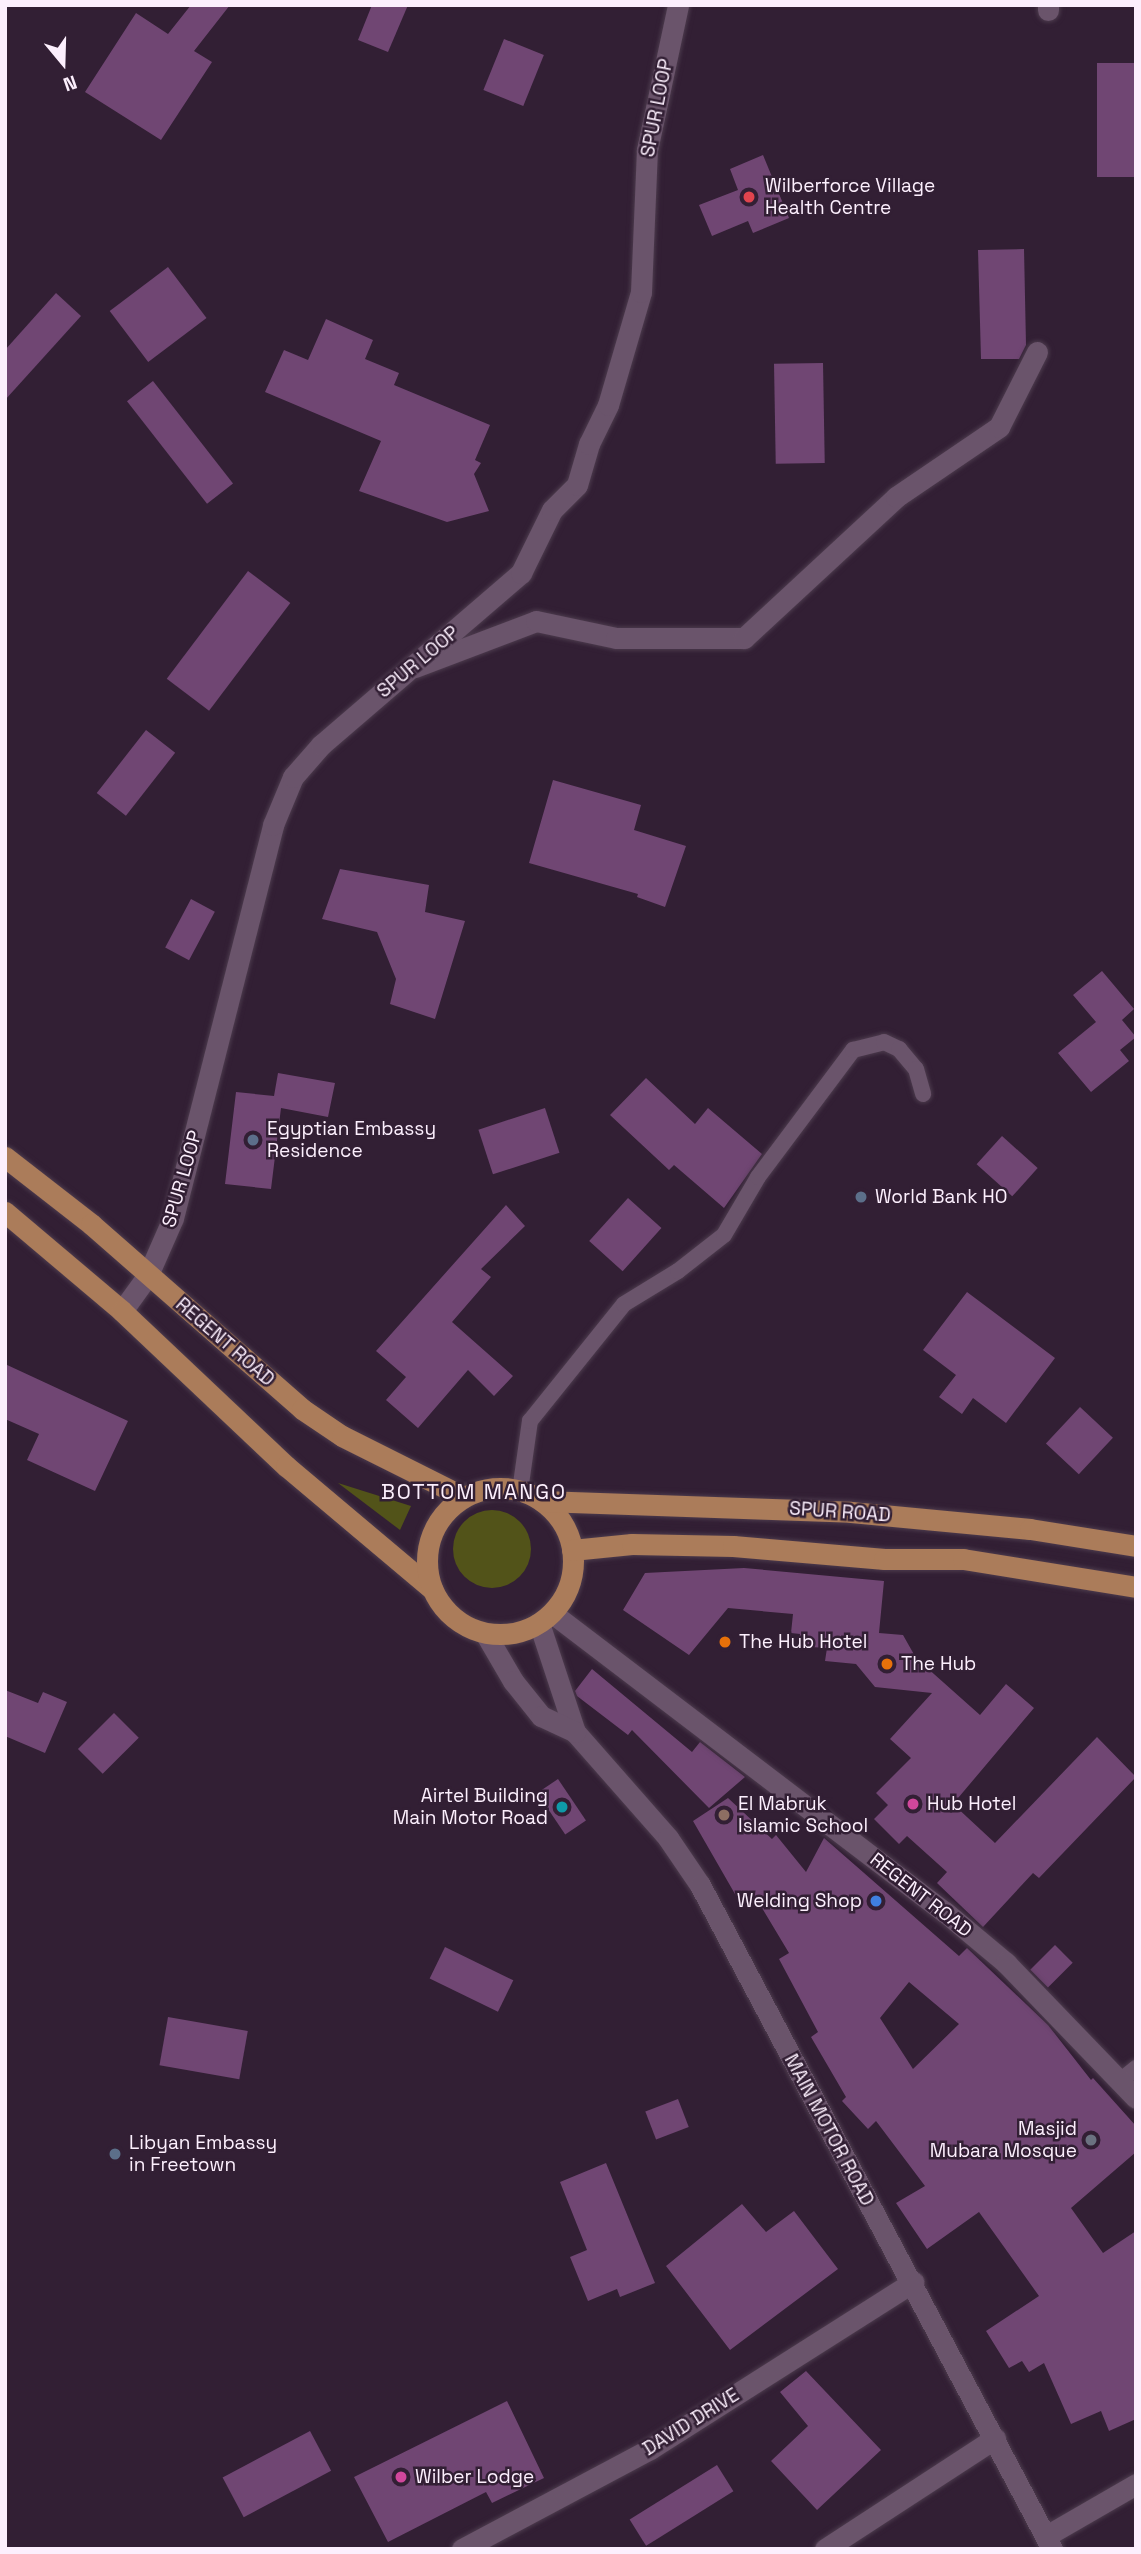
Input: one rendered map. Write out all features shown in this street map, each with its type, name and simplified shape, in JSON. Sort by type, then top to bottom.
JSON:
[{"type":"main road","name":"REGENT ROAD","points":[[5,1157],[149,1275],[302,1409],[342,1436],[464,1497]]},
{"type":"main road","points":[[5,1212],[122,1311],[276,1457],[432,1589]]},
{"type":"main road","points":[[501,1488],[520,1491],[542,1501],[557,1516],[572,1549],[569,1585],[545,1618],[504,1634],[485,1633],[468,1628],[446,1612],[432,1589],[426,1564],[430,1537],[450,1508],[464,1497],[501,1488]]},
{"type":"main road","name":"SPUR ROAD","points":[[542,1501],[764,1508],[961,1521],[1136,1546]]},
{"type":"main road","points":[[961,1521],[963,1559]]},
{"type":"main road","points":[[572,1549],[632,1544],[733,1546],[884,1559],[963,1559],[1136,1587]]},
{"type":"street","name":"SPUR LOOP","points":[[122,1311],[149,1275],[173,1218],[273,825],[293,778],[321,745],[415,667],[521,573],[552,510],[577,485],[589,444],[608,405],[641,292],[647,149],[678,5]]},
{"type":"street","points":[[415,667],[536,621],[616,638],[744,638],[896,496],[999,427],[1037,352]]},
{"type":"street","name":"MAIN MOTOR ROAD","points":[[545,1618],[575,1732]]},
{"type":"street","name":"REGENT ROAD","points":[[545,1618],[945,1912],[1006,1963],[1128,2075],[1136,2098]]},
{"type":"street","name":"MAIN MOTOR ROAD","points":[[485,1633],[513,1681],[541,1716],[575,1732],[668,1838],[700,1885],[1049,2542]]},
{"type":"street","name":"DAVID DRIVE","points":[[462,2549],[650,2449],[913,2282]]},
{"type":"street","points":[[825,2549],[995,2438]]},
{"type":"street","points":[[1049,2542],[1136,2484]]},
{"type":"lane","points":[[520,1491],[530,1421],[624,1304],[678,1271],[724,1235],[758,1177],[853,1050],[884,1042],[899,1049],[916,1069],[923,1094]]},
{"type":"shaded area","points":[[338,1483],[411,1506],[400,1530]]},
{"type":"shaded area","points":[[492,1510],[507,1513],[519,1522],[528,1534],[531,1549],[528,1564],[519,1576],[507,1585],[492,1588],[477,1585],[465,1576],[456,1564],[453,1549],[456,1534],[465,1522],[477,1513]]},
{"type":"building","points":[[191,5],[230,5],[194,51],[212,62],[161,140],[85,92],[136,13],[168,34]]},
{"type":"building","points":[[372,5],[408,5],[388,52],[358,40]]},
{"type":"building","points":[[504,39],[544,55],[523,106],[483,90]]},
{"type":"building","points":[[1097,63],[1136,63],[1136,177],[1097,177]]},
{"type":"building","name":"Wilberforce Village Health Centre","points":[[763,155],[789,218],[753,233],[748,221],[712,236],[699,205],[738,190],[730,169]]},
{"type":"building","points":[[1024,249],[1026,345],[1019,359],[981,359],[978,250]]},
{"type":"building","points":[[168,267],[207,318],[148,362],[110,311]]},
{"type":"building","points":[[56,293],[81,316],[5,400],[5,350]]},
{"type":"building","points":[[326,319],[373,340],[365,359],[399,373],[394,385],[490,425],[475,460],[481,463],[474,474],[489,511],[447,522],[359,491],[381,441],[265,392],[284,350],[308,360]]},
{"type":"building","points":[[823,363],[825,463],[776,464],[774,364]]},
{"type":"building","points":[[153,381],[233,483],[207,504],[127,401]]},
{"type":"building","points":[[248,571],[290,603],[209,711],[167,679]]},
{"type":"building","points":[[146,730],[175,753],[126,816],[97,793]]},
{"type":"building","points":[[553,780],[641,805],[634,830],[686,846],[665,907],[637,897],[638,894],[529,863]]},
{"type":"building","points":[[340,869],[429,885],[425,912],[465,921],[435,1019],[390,1004],[396,979],[377,932],[322,919]]},
{"type":"building","points":[[191,899],[215,912],[189,960],[165,948]]},
{"type":"building","points":[[1102,971],[1134,1009],[1122,1020],[1136,1037],[1120,1050],[1129,1061],[1091,1092],[1058,1053],[1096,1022],[1073,995]]},
{"type":"building","name":"Egyptian Embassy Residence","points":[[278,1073],[335,1083],[328,1117],[281,1108],[271,1189],[225,1184],[236,1092],[274,1096]]},
{"type":"building","points":[[646,1078],[695,1124],[708,1108],[762,1154],[724,1208],[674,1165],[669,1170],[610,1115]]},
{"type":"building","points":[[545,1108],[560,1153],[493,1174],[478,1130]]},
{"type":"building","points":[[1002,1136],[1038,1168],[1012,1196],[977,1164]]},
{"type":"building","points":[[628,1198],[661,1228],[623,1271],[589,1241]]},
{"type":"building","points":[[506,1205],[525,1226],[481,1269],[491,1277],[452,1322],[513,1376],[494,1396],[468,1370],[418,1428],[386,1400],[406,1377],[376,1351]]},
{"type":"building","points":[[967,1292],[1055,1358],[1006,1423],[973,1398],[962,1414],[939,1397],[956,1375],[923,1350]]},
{"type":"building","points":[[5,1364],[128,1421],[95,1491],[27,1460],[39,1434],[5,1419]]},
{"type":"building","points":[[1080,1407],[1113,1438],[1079,1474],[1046,1444]]},
{"type":"building","points":[[744,1568],[884,1581],[879,1633],[903,1635],[916,1658],[980,1715],[1006,1684],[1034,1708],[953,1804],[995,1843],[1097,1737],[1136,1777],[1039,1878],[1033,1873],[983,1927],[937,1883],[947,1872],[907,1836],[899,1844],[874,1819],[888,1805],[876,1793],[911,1758],[890,1739],[932,1693],[875,1687],[856,1664],[825,1661],[827,1648],[811,1647],[799,1642],[800,1634],[791,1633],[793,1614],[728,1608],[689,1655],[623,1610],[645,1573]]},
{"type":"building","points":[[592,1669],[692,1752],[700,1742],[745,1777],[709,1808],[632,1730],[628,1735],[577,1696],[575,1691]]},
{"type":"building","points":[[5,1690],[38,1703],[43,1692],[67,1702],[45,1753],[5,1736]]},
{"type":"building","points":[[114,1713],[139,1738],[103,1774],[78,1749]]},
{"type":"building","name":"Airtel Building Main Motor Road","points":[[558,1779],[586,1820],[565,1834],[537,1793]]},
{"type":"building","points":[[728,1798],[772,1839],[776,1835],[806,1872],[824,1838],[959,1956],[967,1948],[1048,2025],[1091,2080],[1093,2078],[1136,2126],[1136,2152],[1071,2208],[1103,2253],[1136,2231],[1136,2419],[1109,2431],[1101,2411],[1071,2424],[1044,2363],[1029,2372],[1022,2361],[1009,2368],[986,2331],[1039,2296],[979,2212],[927,2249],[896,2203],[925,2186],[876,2121],[868,2129],[842,2101],[846,2097],[811,2037],[818,2032],[779,1959],[789,1953],[753,1893],[739,1901],[693,1821]],"holes":[[[909,1982],[959,2024],[913,2069],[880,2018]]]},
{"type":"building","points":[[1055,1945],[1073,1963],[1048,1987],[1030,1970]]},
{"type":"building","points":[[445,1947],[513,1980],[498,2012],[430,1978]]},
{"type":"building","points":[[168,2017],[248,2031],[239,2079],[159,2065]]},
{"type":"building","points":[[678,2099],[689,2127],[656,2140],[645,2112]]},
{"type":"building","points":[[606,2163],[655,2283],[620,2297],[617,2289],[588,2301],[570,2257],[587,2250],[560,2182]]},
{"type":"building","points":[[742,2204],[766,2232],[794,2211],[838,2269],[730,2350],[666,2266]]},
{"type":"building","points":[[806,2371],[881,2450],[817,2510],[771,2461],[808,2426],[780,2392]]},
{"type":"building","points":[[507,2401],[544,2478],[492,2503],[486,2492],[388,2542],[354,2477]]},
{"type":"building","points":[[310,2431],[331,2471],[244,2517],[223,2477]]},
{"type":"building","points":[[717,2465],[733,2491],[646,2546],[630,2520]]},
{"type":"place","name":"Wilberforce Village Health Centre","points":[[749,197]]},
{"type":"place","name":"Egyptian Embassy Residence","points":[[253,1140]]},
{"type":"place","name":"World Bank HO","points":[[861,1197]]},
{"type":"place","name":"The Hub Hotel","points":[[725,1642]]},
{"type":"place","name":"The Hub","points":[[887,1664]]},
{"type":"place","name":"Hub Hotel","points":[[913,1804]]},
{"type":"place","name":"Airtel Building Main Motor Road","points":[[562,1807]]},
{"type":"place","name":"El Mabruk Islamic School","points":[[724,1815]]},
{"type":"place","name":"Welding Shop","points":[[876,1901]]},
{"type":"place","name":"Masjid Mubara Mosque","points":[[1091,2140]]},
{"type":"place","name":"Libyan Embassy in Freetown","points":[[115,2154]]},
{"type":"place","name":"Wilber Lodge","points":[[401,2477]]},
{"type":"district","name":"BOTTOM MANGO","points":[[474,1492]]}]
